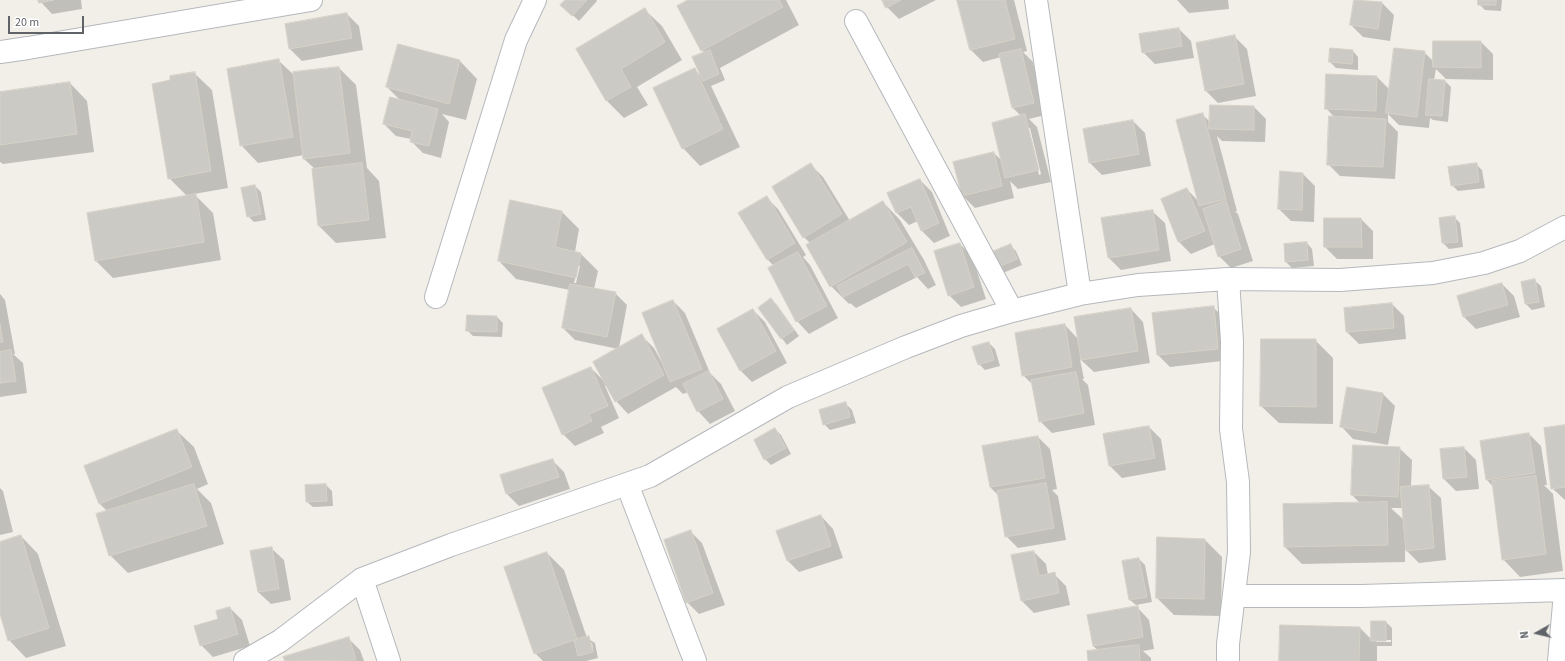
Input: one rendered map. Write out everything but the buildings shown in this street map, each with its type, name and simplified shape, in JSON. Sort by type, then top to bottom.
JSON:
[{"type":"street","points":[[0,52],[311,0]]},
{"type":"street","points":[[436,297],[516,40],[535,0]]},
{"type":"street","points":[[1036,0],[1080,294]]},
{"type":"street","points":[[856,21],[1012,311]]},
{"type":"street","points":[[245,661],[279,651],[362,579],[451,545],[650,476],[788,397],[906,347],[961,326],[1012,311],[1080,294],[1138,286],[1228,279],[1340,280],[1433,273],[1484,263],[1520,251],[1565,227]]},
{"type":"street","points":[[1228,279],[1232,341],[1231,429],[1238,482],[1239,552],[1228,644],[1228,661]]},
{"type":"street","points":[[627,484],[695,661]]},
{"type":"street","points":[[362,579],[389,661]]},
{"type":"street","points":[[1234,596],[1361,596],[1565,591],[1559,661]]}]
